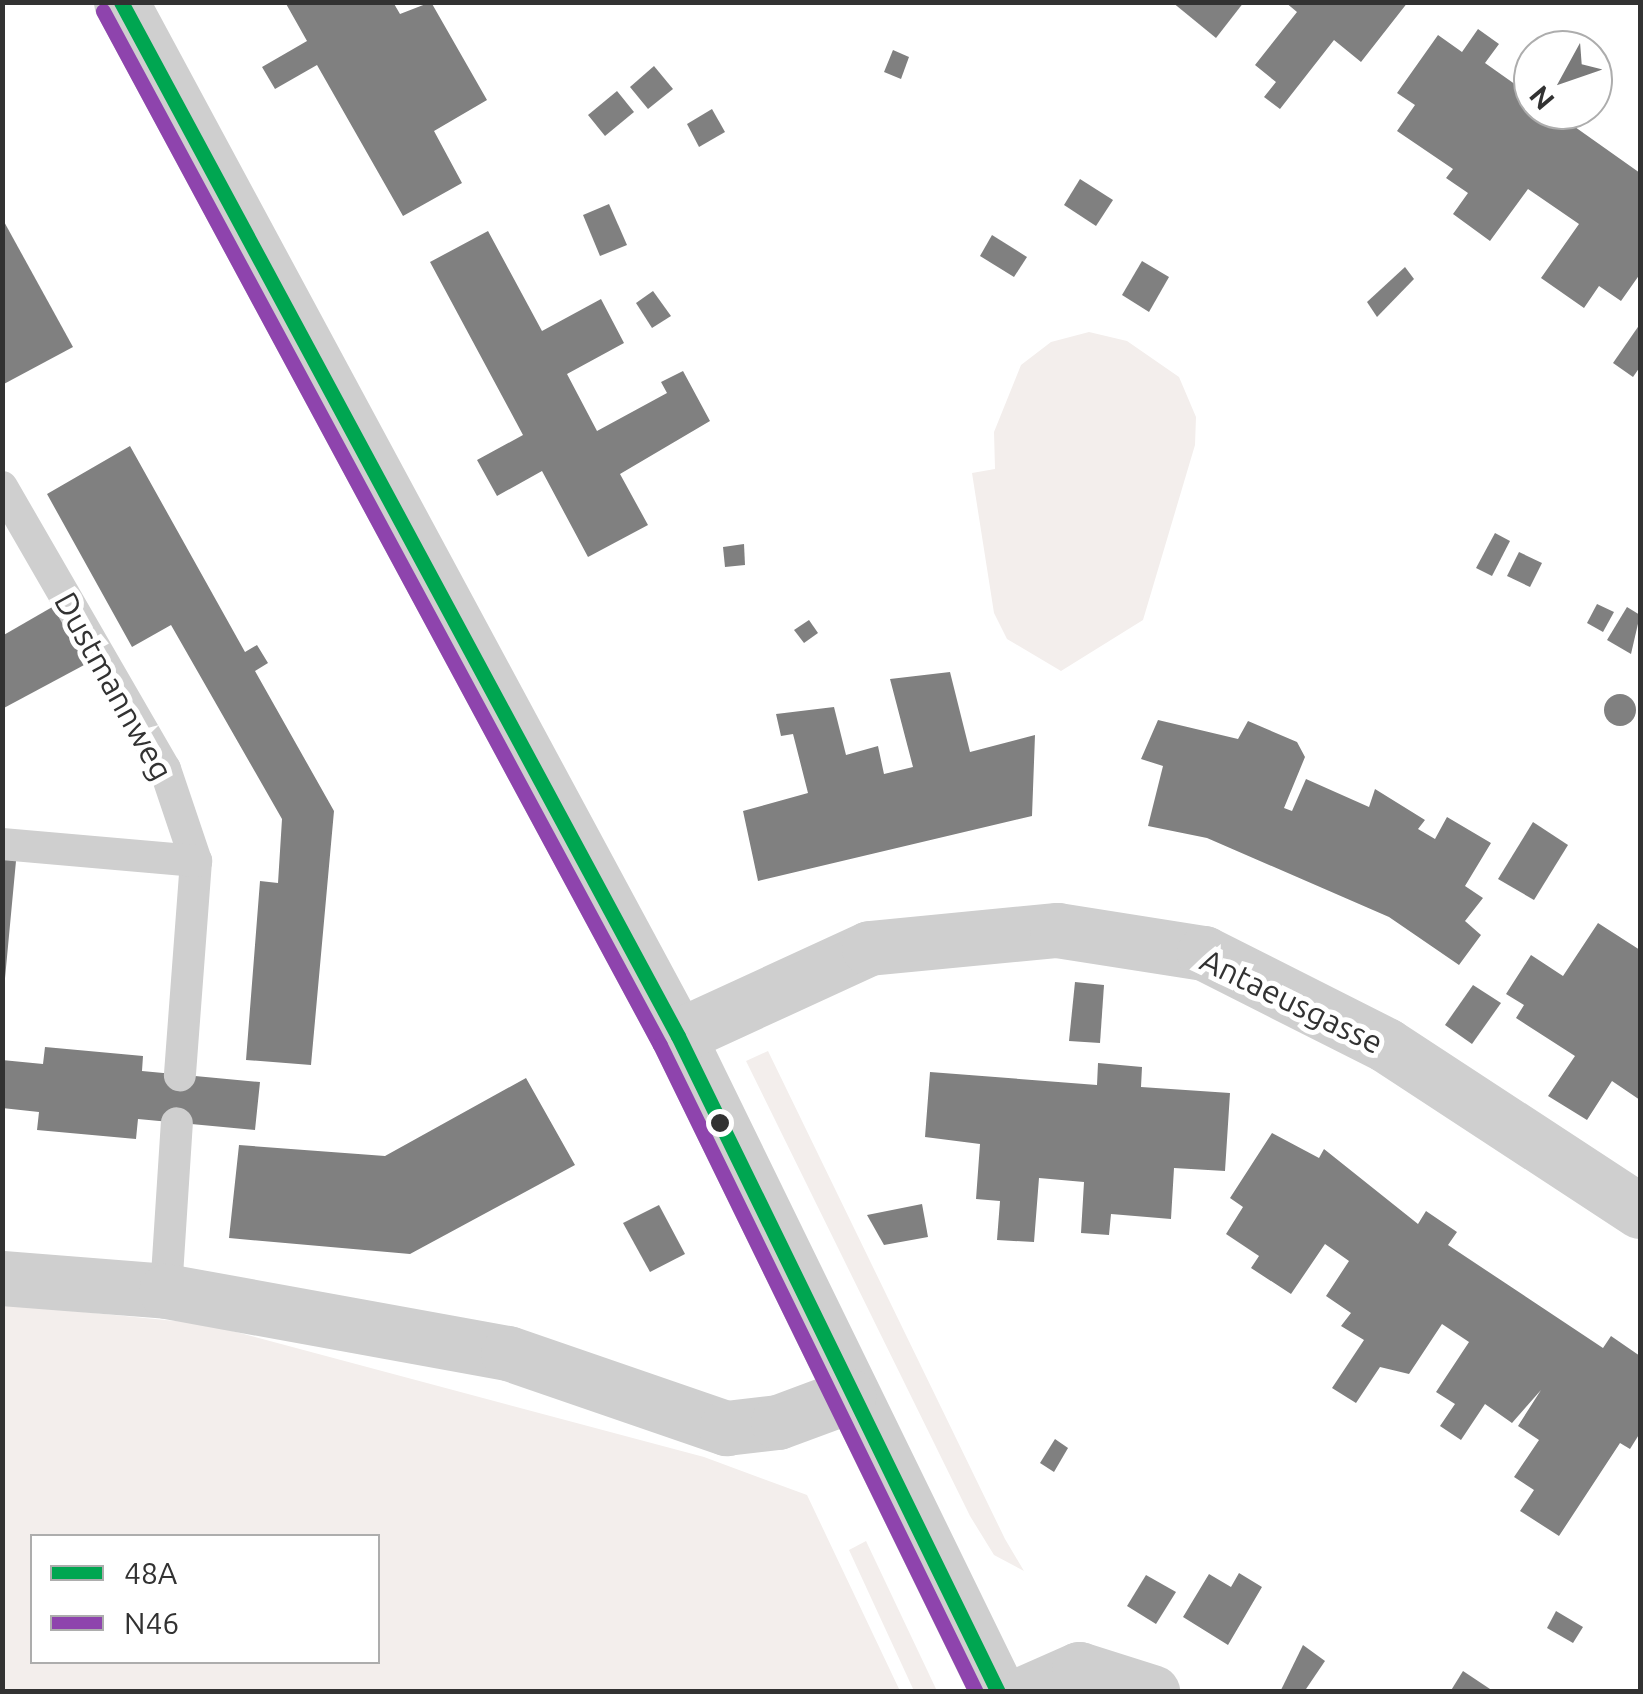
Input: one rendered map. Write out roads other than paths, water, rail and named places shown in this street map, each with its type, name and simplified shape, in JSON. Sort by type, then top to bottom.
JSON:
[{"type":"street","points":[[121,2],[678,1036],[848,1396],[998,1692]]},
{"type":"street","name":"Antaeusgasse","points":[[678,1036],[870,948],[1057,930],[1204,953],[1386,1045],[1640,1212]]},
{"type":"street","points":[[2,1278],[166,1291],[508,1353],[726,1428],[778,1422],[848,1396]]},
{"type":"street","points":[[1026,1692],[1079,1669],[1152,1692]]},
{"type":"lane","name":"Dustmannweg","points":[[2,488],[165,769],[196,861],[180,1074]]},
{"type":"lane","points":[[2,844],[196,861]]},
{"type":"lane","points":[[166,1291],[177,1123]]}]
